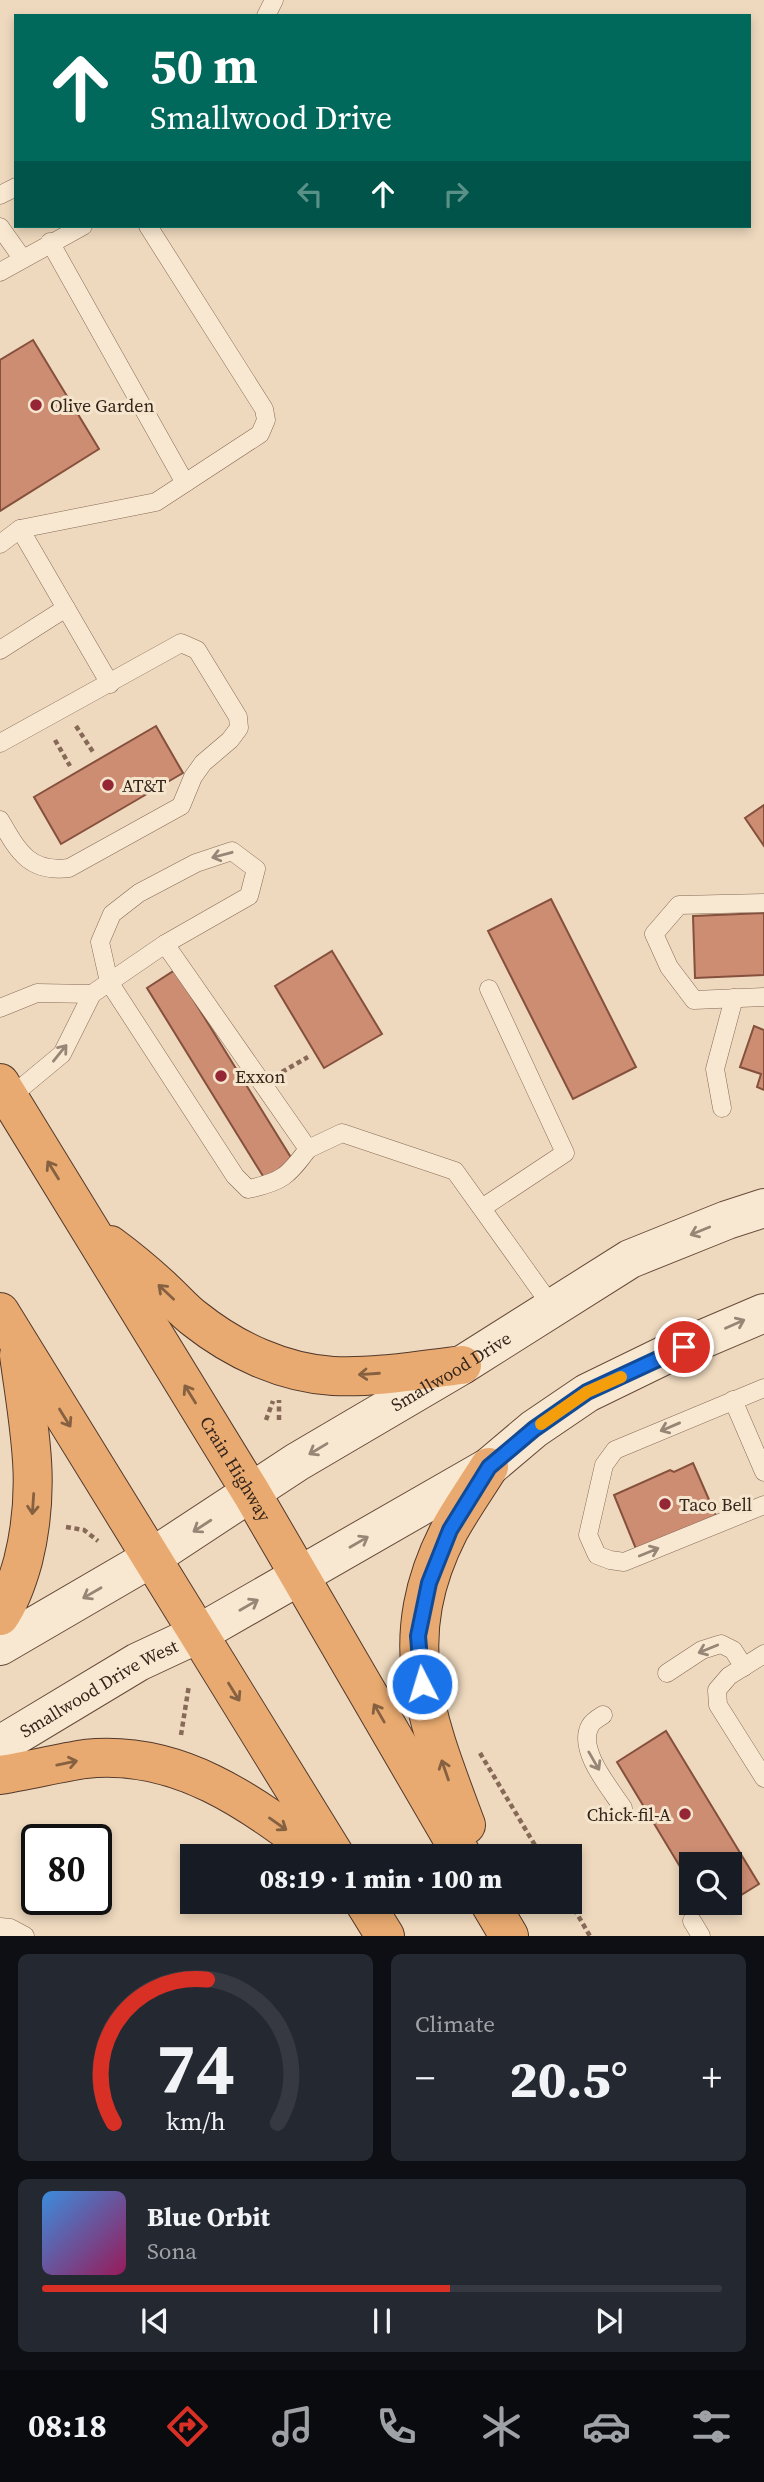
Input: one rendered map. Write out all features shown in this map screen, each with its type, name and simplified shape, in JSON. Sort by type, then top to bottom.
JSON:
[{"type":"highway","name":"Crain Highway","points":[[5,1091],[252,1494],[455,1844]]},
{"type":"highway","points":[[89,1228],[137,1266],[194,1319],[255,1356],[306,1373],[335,1376],[394,1373],[461,1365]]},
{"type":"highway","points":[[8,1326],[328,1844]]},
{"type":"highway","points":[[0,1616],[20,1572],[30,1534],[33,1504],[34,1462],[8,1326]]},
{"type":"highway","points":[[472,1844],[438,1749],[424,1700],[418,1636],[421,1610],[438,1557],[450,1530],[489,1467]]},
{"type":"highway","points":[[0,1775],[84,1759],[115,1758],[157,1763],[196,1776],[237,1795],[305,1844]]},
{"type":"highway","points":[[371,1914],[385,1936]]},
{"type":"main road","name":"Smallwood Drive","points":[[151,1558],[297,1462],[461,1365],[630,1259],[764,1208]]},
{"type":"main road","points":[[198,1634],[489,1467],[534,1429],[587,1392],[764,1313]]},
{"type":"main road","points":[[0,1646],[151,1558]]},
{"type":"main road","name":"Smallwood Drive West","points":[[0,1745],[138,1662],[198,1634]]},
{"type":"lane","points":[[0,227],[22,258]]},
{"type":"lane","points":[[0,272],[79,228]]},
{"type":"lane","points":[[0,544],[20,529],[156,502],[260,434],[266,420],[264,409],[149,228]]},
{"type":"lane","points":[[50,242],[186,483]]},
{"type":"lane","points":[[20,529],[110,684]]},
{"type":"lane","points":[[0,650],[66,607]]},
{"type":"lane","points":[[0,743],[181,643],[197,650],[238,717],[239,728],[230,740],[203,762],[193,776],[181,806],[69,868],[53,870],[29,861],[19,851],[0,820]]},
{"type":"lane","points":[[5,1091],[62,1054],[92,994],[109,982],[165,944],[249,896],[256,869],[232,851],[196,863],[139,893],[112,914],[100,942],[109,982],[235,1176],[248,1189],[271,1184],[290,1173],[308,1149],[342,1133],[455,1171],[553,1308]]},
{"type":"lane","points":[[764,903],[679,905],[654,934],[669,967],[694,1000],[764,997]]},
{"type":"lane","points":[[165,944],[308,1149]]},
{"type":"lane","points":[[482,1208],[565,1153],[489,989]]},
{"type":"lane","points":[[0,1008],[37,993],[92,994]]},
{"type":"lane","points":[[722,1108],[715,1069],[734,998]]},
{"type":"lane","points":[[764,1388],[615,1450],[604,1465],[588,1535],[597,1555],[624,1562],[764,1505]]},
{"type":"lane","points":[[733,1400],[764,1472]]},
{"type":"lane","points":[[667,1673],[702,1650],[721,1644],[733,1650],[744,1667]]},
{"type":"lane","points":[[764,1654],[729,1676],[717,1690],[718,1705],[764,1779]]},
{"type":"lane","points":[[603,1715],[590,1725],[585,1740],[589,1753],[623,1808]]},
{"type":"lane","points":[[0,1927],[10,1928],[25,1936]]},
{"type":"path","points":[[63,1527],[84,1530],[102,1544]]},
{"type":"path","points":[[181,1739],[190,1676]]},
{"type":"path","points":[[475,1745],[534,1844]]},
{"type":"path","points":[[577,1914],[590,1936]]},
{"type":"building","name":"Olive Garden","points":[[33,340],[99,449],[0,511],[0,360]]},
{"type":"building","name":"AT&T","points":[[156,726],[183,773],[61,844],[34,797]]},
{"type":"building","points":[[764,805],[764,846],[745,818]]},
{"type":"building","points":[[551,899],[636,1067],[573,1099],[488,931]]},
{"type":"building","points":[[764,913],[764,975],[695,978],[693,916]]},
{"type":"building","points":[[332,951],[382,1034],[324,1068],[275,986]]},
{"type":"building","name":"Exxon","points":[[175,970],[295,1164],[266,1181],[147,988]]},
{"type":"building","points":[[754,1026],[764,1030],[764,1090],[757,1087],[761,1074],[740,1067]]},
{"type":"building","name":"Taco Bell","points":[[693,1463],[717,1518],[636,1549],[614,1495],[670,1470],[674,1472]]},
{"type":"building","points":[[666,1731],[740,1852],[679,1852],[679,1865],[617,1762]]},
{"type":"building","points":[[742,1856],[759,1884],[742,1894]]},
{"type":"slow traffic","points":[[541,1424],[587,1392],[621,1377]]},
{"type":"place","name":"Olive Garden","points":[[36,405]]},
{"type":"place","name":"AT&T","points":[[108,785]]},
{"type":"place","name":"Exxon","points":[[221,1076]]},
{"type":"place","name":"Taco Bell","points":[[665,1504]]},
{"type":"place","name":"Chick-fil-A","points":[[685,1814]]},
{"type":"route","points":[[422,1684],[418,1636],[421,1610],[429,1583],[450,1530],[489,1467],[534,1429],[587,1392],[684,1347]]}]
